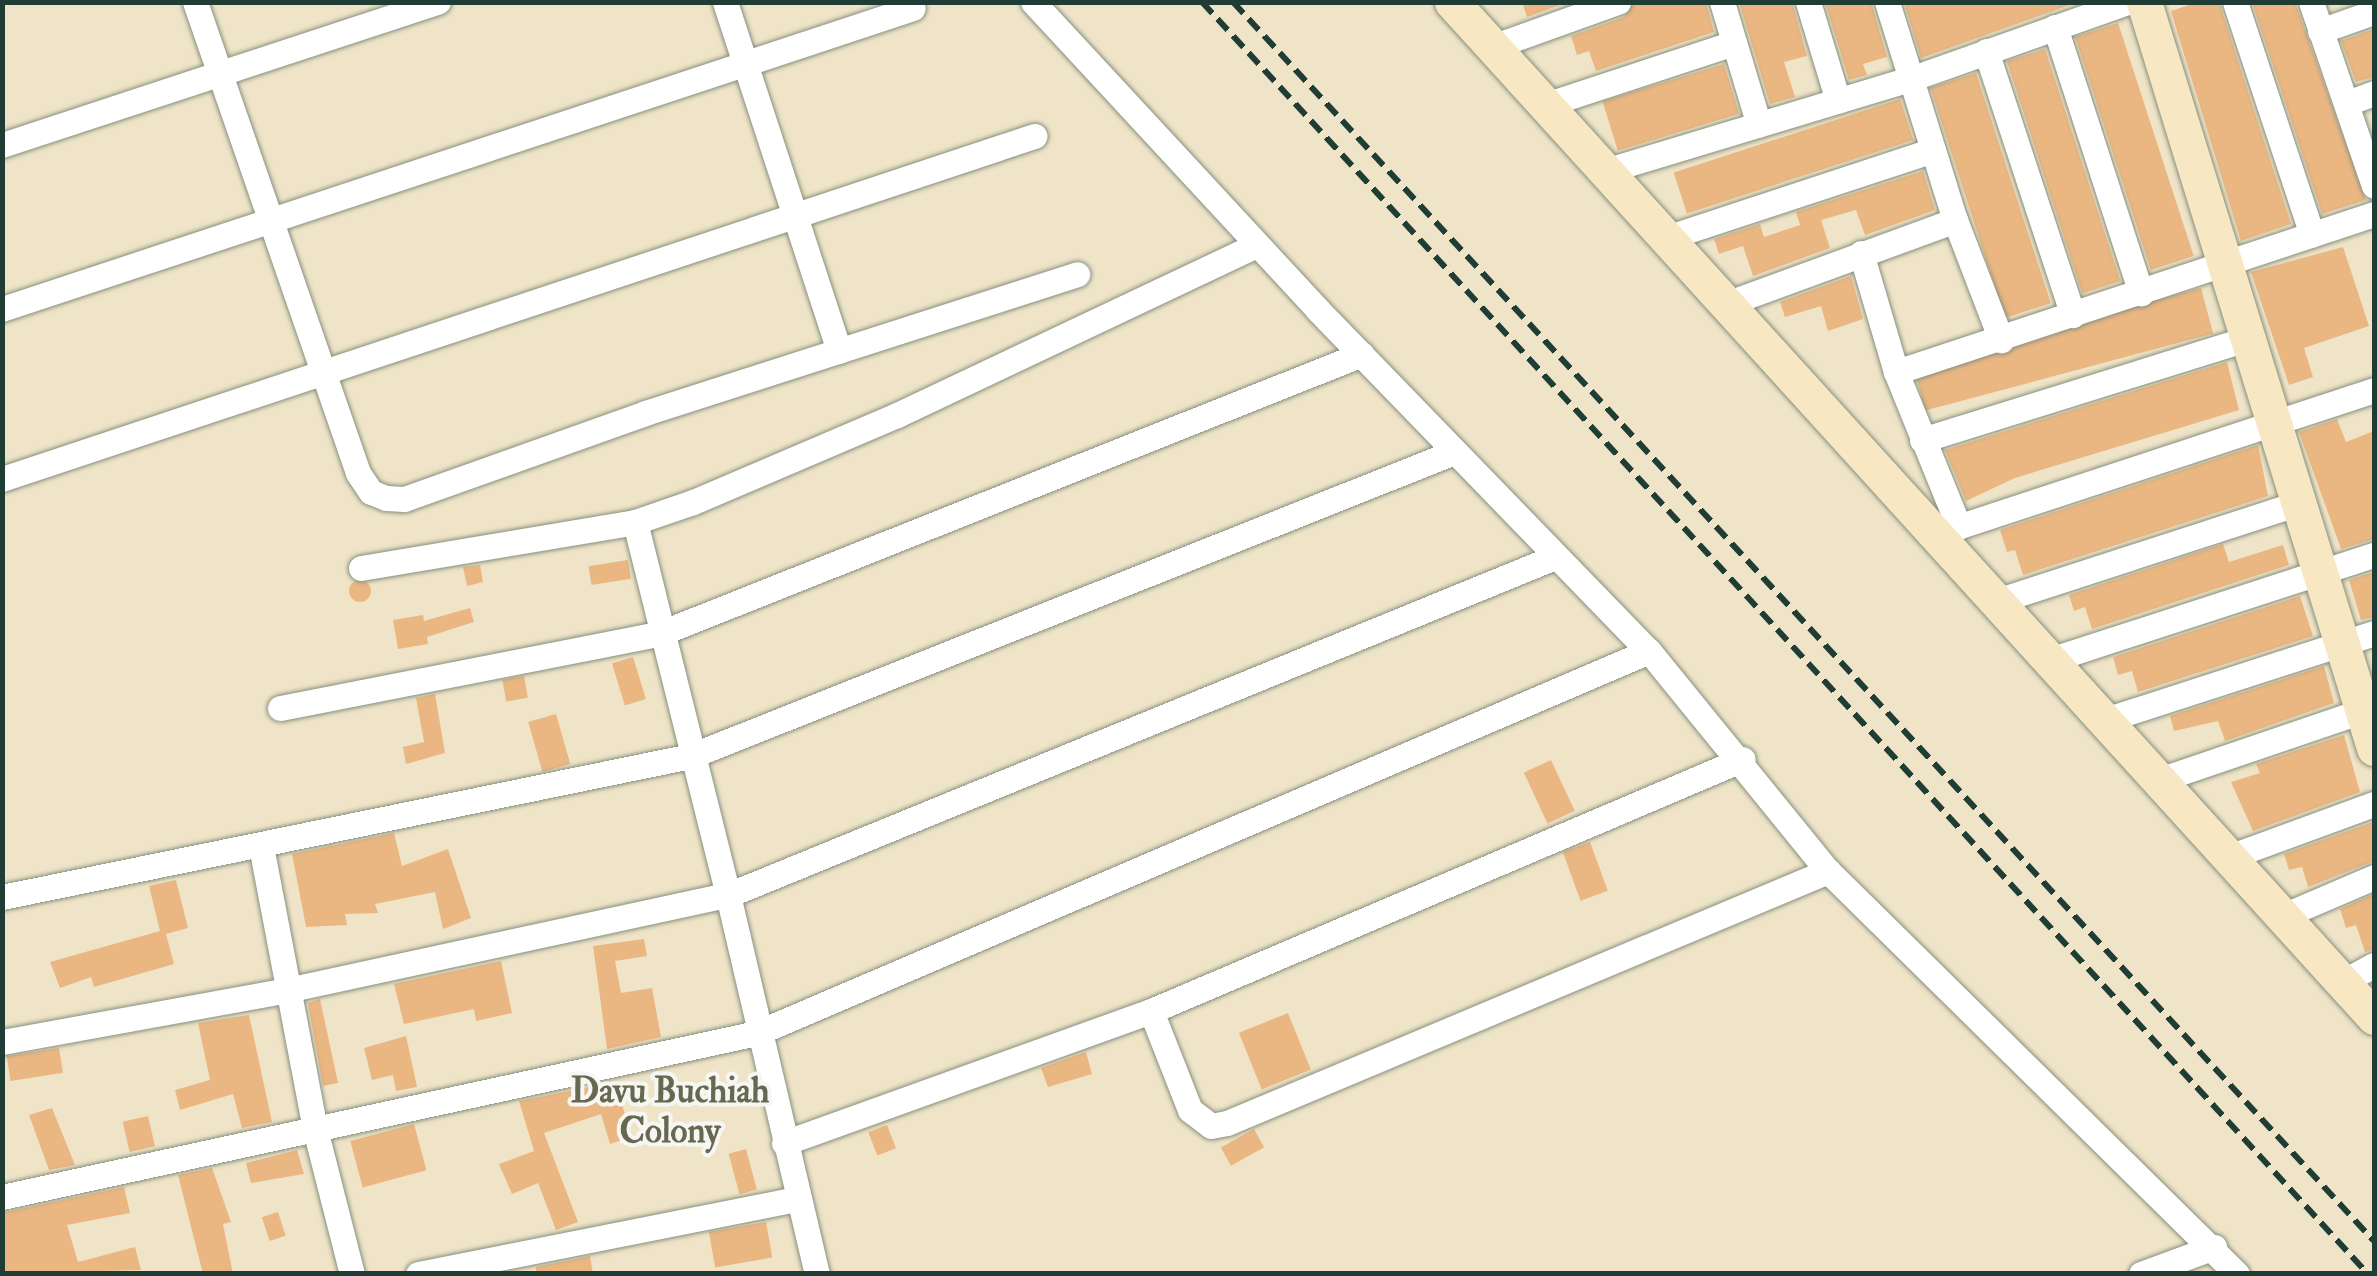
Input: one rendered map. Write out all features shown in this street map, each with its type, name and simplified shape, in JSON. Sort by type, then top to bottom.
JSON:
[{"type":"street","points":[[196,2],[358,473],[371,492],[404,499],[839,350],[1077,274]]},
{"type":"street","points":[[2,145],[438,2]]},
{"type":"street","points":[[725,2],[839,350]]},
{"type":"street","points":[[1033,2],[1454,452],[1649,650],[1742,759],[1828,871],[2214,1246],[2238,1274]]},
{"type":"street","points":[[1452,2],[1726,304],[1948,531],[1996,601],[2374,1017]]},
{"type":"street","points":[[1492,47],[1618,2]]},
{"type":"street","points":[[1722,2],[1760,125]]},
{"type":"street","points":[[1808,2],[1838,101]]},
{"type":"street","points":[[1887,2],[1956,220],[2002,340]]},
{"type":"street","points":[[1606,171],[1910,79],[2128,2]]},
{"type":"street","points":[[2144,2],[2338,646],[2369,709],[2374,748]]},
{"type":"street","points":[[2235,2],[2312,235]]},
{"type":"street","points":[[2311,2],[2374,186]]},
{"type":"street","points":[[2,309],[913,8]]},
{"type":"street","points":[[2320,31],[2374,12]]},
{"type":"street","points":[[2055,27],[2142,294]]},
{"type":"street","points":[[1545,105],[1734,43]]},
{"type":"street","points":[[1986,51],[2073,316]]},
{"type":"street","points":[[2347,103],[2374,94]]},
{"type":"street","points":[[2,479],[321,368],[1034,136]]},
{"type":"street","points":[[1666,238],[1933,150]]},
{"type":"street","points":[[1896,372],[2221,268],[2374,214]]},
{"type":"street","points":[[1726,304],[1956,220]]},
{"type":"street","points":[[361,568],[635,522],[897,415],[1258,244]]},
{"type":"street","points":[[1862,253],[1948,531]]},
{"type":"street","points":[[1922,440],[2244,340]]},
{"type":"street","points":[[280,708],[661,633],[1362,354]]},
{"type":"street","points":[[1948,531],[2374,390]]},
{"type":"street","points":[[2,897],[692,756],[1454,452]]},
{"type":"street","points":[[1996,601],[2295,504]]},
{"type":"street","points":[[635,522],[728,895],[796,1199],[818,1274]]},
{"type":"street","points":[[2050,660],[2374,555]]},
{"type":"street","points":[[2,1042],[287,990],[728,895],[1555,556]]},
{"type":"street","points":[[2105,720],[2374,634]]},
{"type":"street","points":[[2,1197],[757,1034],[1649,650]]},
{"type":"street","points":[[2159,780],[2369,709]]},
{"type":"street","points":[[784,1144],[1150,1010],[1742,759]]},
{"type":"street","points":[[2229,857],[2374,804]]},
{"type":"street","points":[[261,846],[315,1128],[352,1274]]},
{"type":"street","points":[[1150,1010],[1190,1110],[1210,1126],[1227,1124],[1828,871]]},
{"type":"street","points":[[2283,916],[2374,877]]},
{"type":"street","points":[[2343,982],[2374,965]]},
{"type":"street","points":[[418,1274],[796,1199]]},
{"type":"street","points":[[2141,1274],[2214,1246]]},
{"type":"building","points":[[1522,2],[1568,2],[1527,17]]},
{"type":"building","points":[[1634,2],[1706,2],[1714,32],[1596,71],[1589,51],[1577,55],[1571,36],[1624,17]]},
{"type":"building","points":[[1792,2],[1807,56],[1784,62],[1795,97],[1770,104],[1740,5]]},
{"type":"building","points":[[1825,2],[1871,2],[1887,57],[1863,64],[1867,75],[1849,80]]},
{"type":"building","points":[[1904,2],[2078,2],[1921,58]]},
{"type":"building","points":[[2198,2],[2219,2],[2291,224],[2241,241],[2171,11]]},
{"type":"building","points":[[2252,2],[2295,2],[2366,200],[2322,214]]},
{"type":"building","points":[[2118,23],[2194,256],[2151,270],[2075,37]]},
{"type":"building","points":[[2374,29],[2374,77],[2356,82],[2341,41]]},
{"type":"building","points":[[2045,49],[2120,281],[2082,293],[2007,61]]},
{"type":"building","points":[[1724,64],[1739,114],[1618,151],[1603,101]]},
{"type":"building","points":[[1976,73],[2051,303],[2005,318],[1930,88]]},
{"type":"building","points":[[1900,99],[1913,140],[1687,213],[1674,173]]},
{"type":"building","points":[[1923,171],[1935,210],[1865,235],[1856,210],[1821,220],[1830,248],[1753,276],[1743,246],[1719,254],[1714,239],[1760,224],[1764,237],[1800,225],[1796,212]]},
{"type":"building","points":[[2343,247],[2369,326],[2304,348],[2313,377],[2289,385],[2251,272]]},
{"type":"building","points":[[1851,276],[1863,319],[1828,331],[1821,306],[1785,317],[1780,302]]},
{"type":"building","points":[[2201,288],[2213,333],[1925,411],[1913,365]]},
{"type":"building","points":[[2227,362],[2239,410],[2015,478],[1966,501],[1945,450]]},
{"type":"building","points":[[2337,419],[2346,442],[2374,431],[2374,539],[2341,549],[2299,432]]},
{"type":"building","points":[[2258,445],[2268,496],[2023,575],[2015,550],[2007,552],[2000,530]]},
{"type":"building","points":[[2223,544],[2229,562],[2283,545],[2289,565],[2092,629],[2085,607],[2074,611],[2069,595]]},
{"type":"building","points":[[628,560],[631,579],[591,585],[588,566]]},
{"type":"building","points":[[480,565],[483,582],[467,586],[463,567]]},
{"type":"building","points":[[2374,572],[2374,617],[2361,620],[2349,580]]},
{"type":"building","points":[[360,580],[368,583],[368,599],[360,602],[352,599],[349,591],[352,583]]},
{"type":"building","points":[[2300,596],[2313,636],[2138,692],[2132,671],[2118,675],[2113,657]]},
{"type":"building","points":[[470,608],[474,622],[427,637],[428,644],[398,649],[393,620],[423,615],[424,621]]},
{"type":"building","points":[[633,657],[646,699],[625,706],[612,663]]},
{"type":"building","points":[[2324,666],[2334,703],[2225,741],[2218,721],[2174,731],[2170,716]]},
{"type":"building","points":[[524,676],[528,698],[506,701],[502,680]]},
{"type":"building","points":[[435,694],[445,753],[406,764],[403,747],[424,742],[416,698]]},
{"type":"building","points":[[556,714],[570,764],[542,772],[528,722]]},
{"type":"building","points":[[2344,735],[2360,792],[2253,831],[2231,782],[2260,773],[2256,764]]},
{"type":"building","points":[[1551,760],[1575,811],[1547,823],[1524,773]]},
{"type":"building","points":[[2373,822],[2374,861],[2308,887],[2302,867],[2289,870],[2284,854]]},
{"type":"building","points":[[394,833],[402,866],[448,849],[471,918],[443,929],[435,892],[375,904],[378,913],[345,914],[347,925],[306,927],[292,854]]},
{"type":"building","points":[[1590,842],[1608,891],[1581,901],[1563,852]]},
{"type":"building","points":[[176,880],[188,928],[166,934],[174,964],[94,987],[91,977],[60,988],[50,962],[160,931],[149,886]]},
{"type":"building","points":[[2374,894],[2374,949],[2365,952],[2356,925],[2346,928],[2340,909]]},
{"type":"building","points":[[644,939],[647,956],[615,961],[621,993],[652,988],[661,1037],[607,1049],[593,946]]},
{"type":"building","points":[[501,961],[512,1013],[476,1021],[474,1009],[404,1024],[394,984]]},
{"type":"building","points":[[320,999],[338,1083],[323,1086],[308,1003]]},
{"type":"building","points":[[1288,1013],[1311,1070],[1262,1089],[1239,1033]]},
{"type":"building","points":[[249,1015],[272,1122],[242,1128],[233,1094],[180,1110],[175,1090],[210,1080],[198,1023]]},
{"type":"building","points":[[406,1036],[417,1087],[396,1091],[393,1075],[372,1080],[364,1048]]},
{"type":"building","points":[[59,1048],[63,1073],[11,1081],[7,1056]]},
{"type":"building","points":[[1086,1052],[1092,1074],[1048,1087],[1041,1068]]},
{"type":"building","points":[[615,1082],[632,1137],[610,1144],[601,1114],[544,1133],[578,1222],[556,1230],[538,1183],[512,1194],[499,1164],[534,1151],[519,1101]]},
{"type":"building","points":[[52,1108],[75,1165],[49,1170],[29,1115]]},
{"type":"building","points":[[148,1116],[155,1146],[130,1152],[123,1122]]},
{"type":"building","points":[[414,1124],[426,1170],[363,1187],[350,1141]]},
{"type":"building","points":[[887,1125],[896,1148],[877,1156],[868,1132]]},
{"type":"building","points":[[1254,1129],[1264,1147],[1231,1166],[1221,1147]]},
{"type":"building","points":[[746,1149],[757,1190],[739,1194],[729,1154]]},
{"type":"building","points":[[297,1150],[304,1174],[251,1183],[246,1163]]},
{"type":"building","points":[[212,1168],[231,1222],[223,1224],[233,1274],[203,1274],[178,1175]]},
{"type":"building","points":[[124,1187],[130,1213],[67,1225],[78,1262],[135,1247],[141,1270],[2,1274],[2,1213]]},
{"type":"building","points":[[278,1212],[286,1236],[270,1241],[262,1217]]},
{"type":"building","points":[[766,1222],[772,1257],[715,1268],[709,1232]]},
{"type":"building","points":[[590,1256],[593,1274],[536,1274],[536,1267]]},
{"type":"railway","points":[[1202,2],[2368,1274]]},
{"type":"railway","points":[[1233,2],[2374,1241]]},
{"type":"district","name":"Davu Buchiah Colony","points":[[670,1111]]}]
